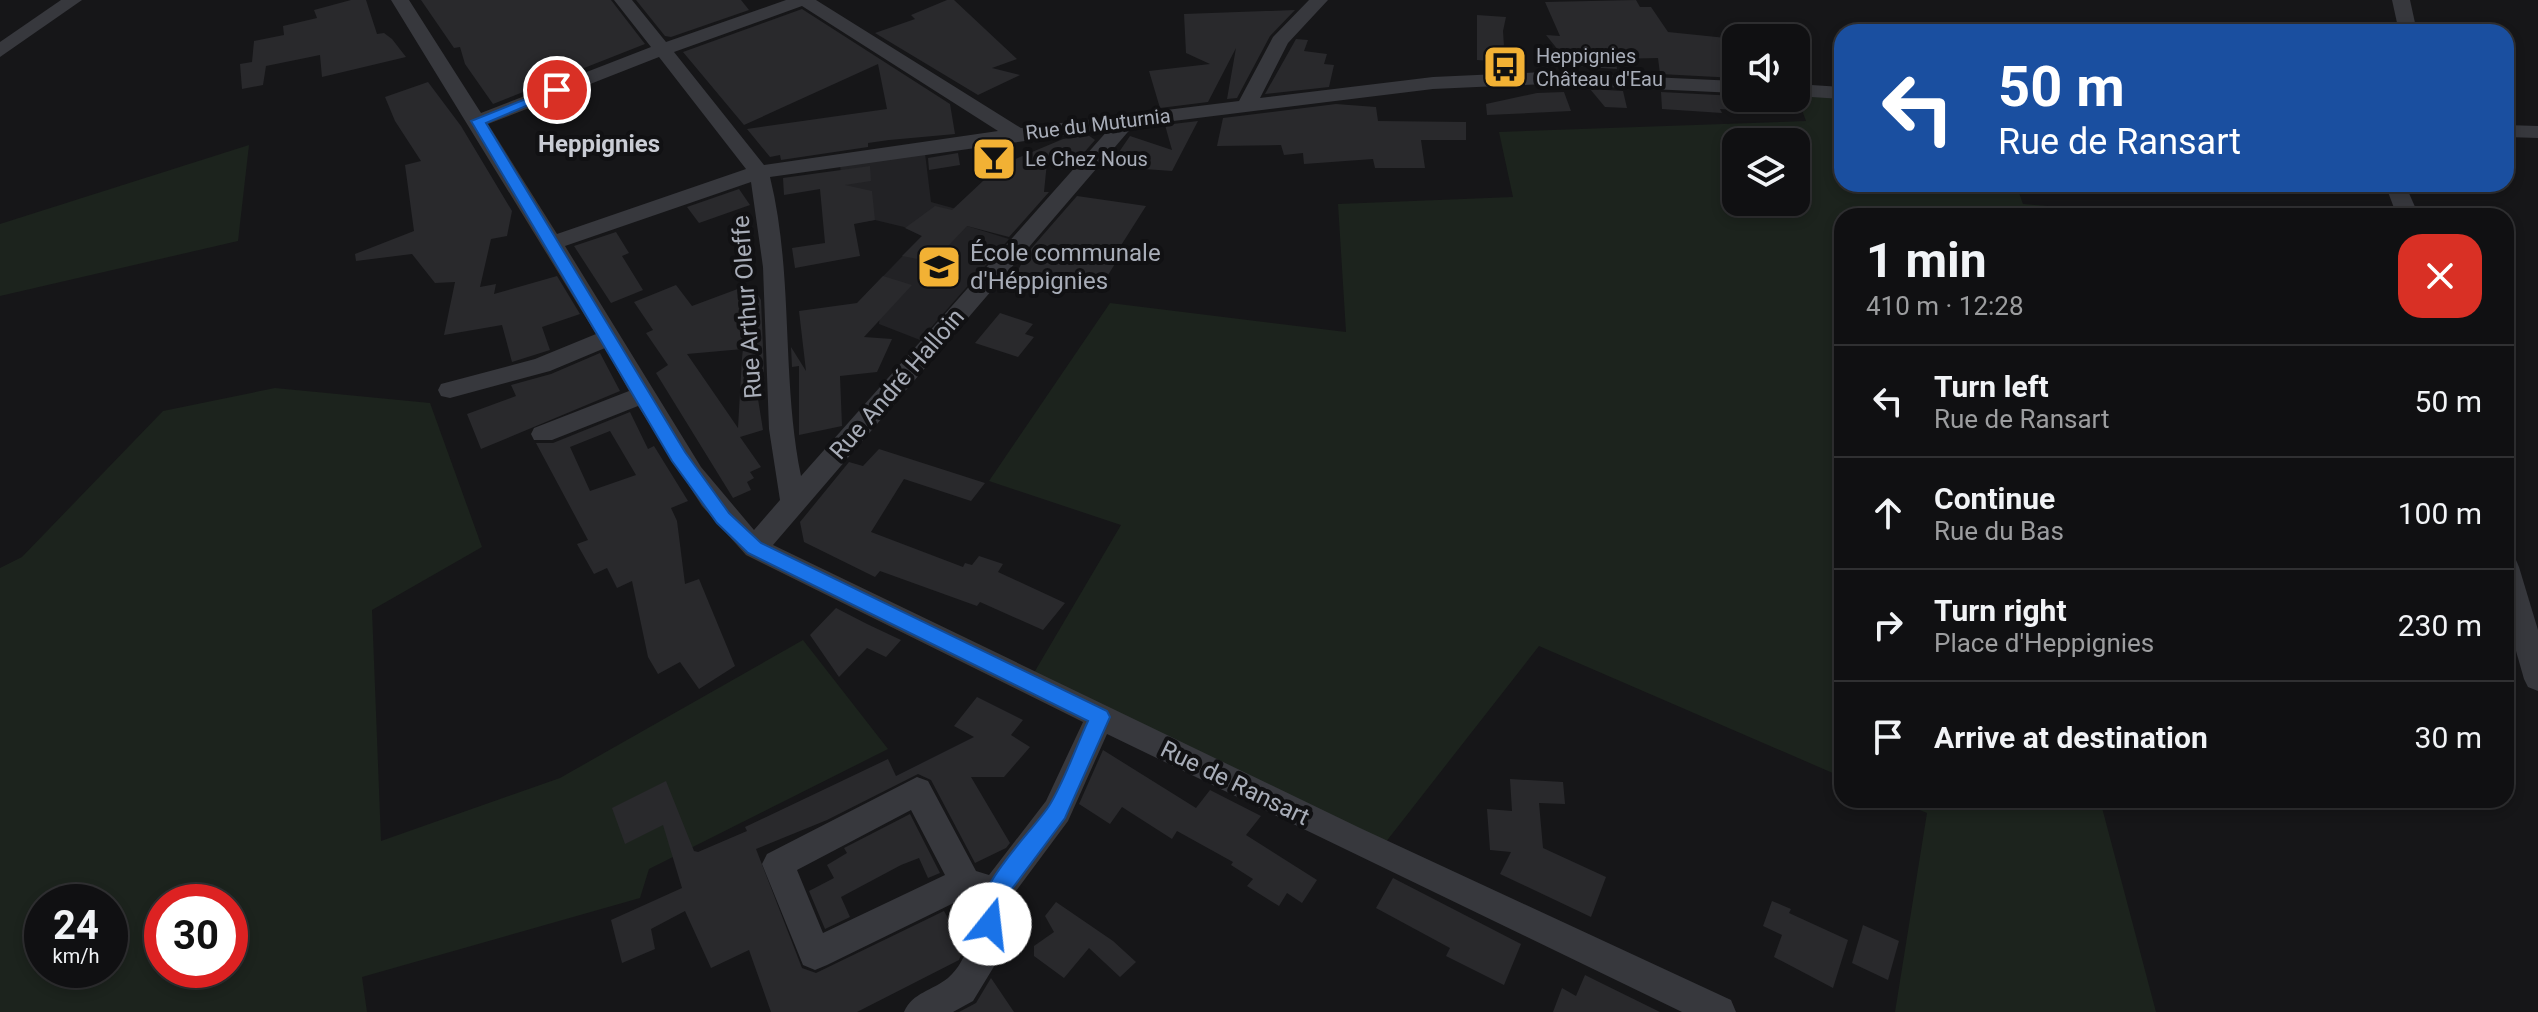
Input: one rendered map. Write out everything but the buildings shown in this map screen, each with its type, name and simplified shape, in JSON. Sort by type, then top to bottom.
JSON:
[{"type":"street","points":[[0,51],[73,0]]},
{"type":"street","name":"Rue de Ransart","points":[[400,0],[610,337],[678,457],[714,506],[755,548],[1100,717],[1719,1012]]},
{"type":"street","name":"Rue Arthur Oleffe","points":[[623,0],[759,172],[773,236],[781,432],[793,502]]},
{"type":"street","points":[[478,121],[663,49],[804,0],[1017,134]]},
{"type":"street","points":[[1247,105],[1280,41],[1319,0]]},
{"type":"street","points":[[2401,0],[2406,24]]},
{"type":"street","name":"Rue du Muturnia","points":[[550,244],[759,172],[1017,134],[1433,83],[1544,78],[1722,86]]},
{"type":"street","points":[[1810,91],[1834,92]]},
{"type":"street","name":"Rue André Halloin","points":[[793,502],[1127,120]]},
{"type":"street","points":[[2514,131],[2538,132]]},
{"type":"street","points":[[450,390],[542,365],[610,337]]},
{"type":"street","points":[[543,434],[642,395]]},
{"type":"street","points":[[755,548],[793,502]]},
{"type":"street","points":[[2514,595],[2538,679]]},
{"type":"street","points":[[921,1012],[961,989],[984,955],[995,893],[1057,811],[1100,717]]},
{"type":"street","points":[[965,881],[815,954],[778,864],[917,791],[965,881],[995,893]]},
{"type":"shaded area","points":[[1834,93],[1834,192],[2019,192],[2023,204],[2072,208],[1834,208],[1834,774],[1539,646],[1378,852],[1028,683],[1121,525],[989,481],[1110,303],[1346,332],[1338,204],[1513,197],[1499,132],[1806,121],[1803,112],[1810,112],[1810,94]]},
{"type":"shaded area","points":[[249,145],[238,241],[0,296],[0,224]]},
{"type":"shaded area","name":"École communale d'Héppignies","points":[[925,153],[931,202],[960,210],[967,226],[1009,239],[920,340],[879,324],[881,305],[866,294],[922,236],[904,227],[875,220],[849,224],[840,166]]},
{"type":"shaded area","points":[[275,388],[430,403],[482,547],[372,610],[381,841],[560,778],[803,640],[888,749],[649,869],[640,898],[362,977],[367,1012],[0,1012],[0,568],[22,557],[163,411]]},
{"type":"shaded area","points":[[1915,808],[2102,808],[2156,1012],[1895,1012],[1927,813]]},
{"type":"place","name":"Heppignies Château d'Eau","points":[[1505,67]]},
{"type":"place","name":"Le Chez Nous","points":[[994,159]]},
{"type":"place","name":"École communale d'Héppignies","points":[[939,267]]},
{"type":"district","name":"Heppignies","points":[[599,144]]},
{"type":"route","points":[[557,90],[478,121],[550,244],[610,337],[678,457],[723,518],[755,548],[1100,717],[1057,811],[995,893],[990,924]]}]
